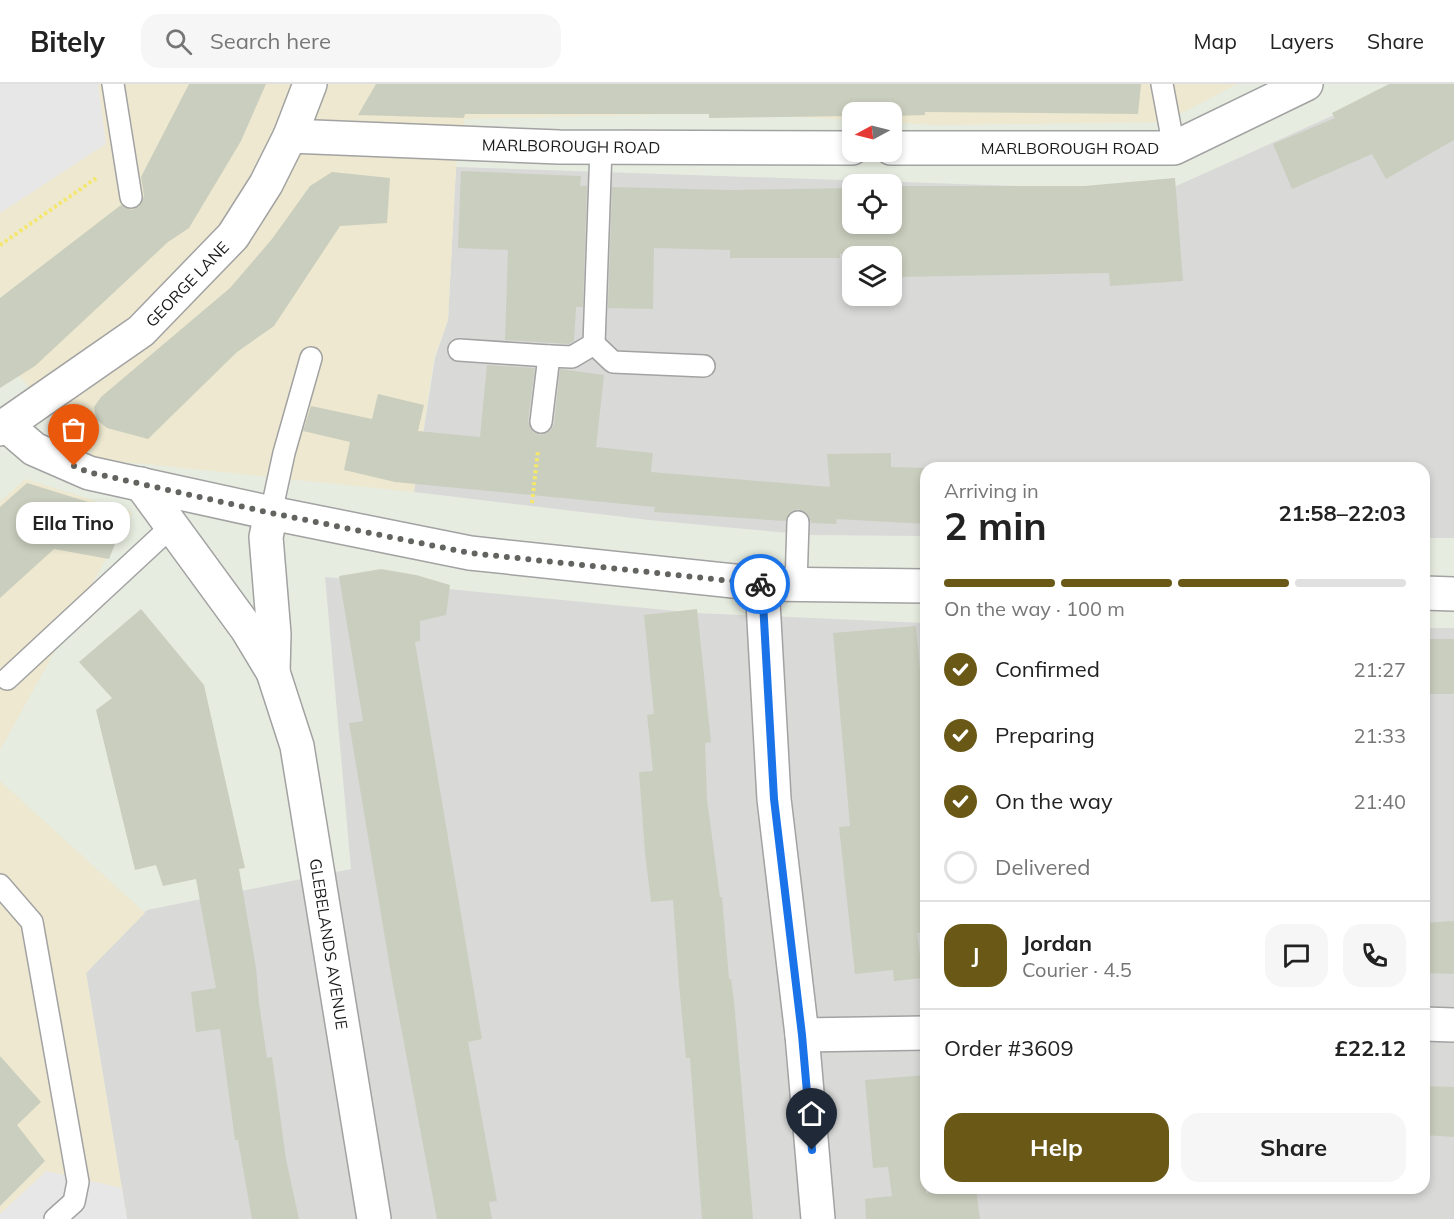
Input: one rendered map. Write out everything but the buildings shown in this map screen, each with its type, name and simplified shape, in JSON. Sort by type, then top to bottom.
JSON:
[{"type":"street","name":"GEORGE LANE","points":[[3,427],[141,331],[233,236],[266,184],[290,136],[310,84]]},
{"type":"street","name":"MARLBOROUGH ROAD","points":[[902,148],[1174,148],[1306,84]]},
{"type":"street","name":"MARLBOROUGH ROAD","points":[[290,136],[601,148],[842,148]]},
{"type":"street","points":[[3,427],[34,449],[88,472],[271,513],[470,553],[762,584],[920,586]]},
{"type":"street","name":"GLEBELANDS AVENUE","points":[[141,484],[247,628],[273,672],[297,746],[374,1219]]},
{"type":"street","name":"GLEBELANDS AVENUE","points":[[271,513],[266,537],[274,634],[273,672]]},
{"type":"street","points":[[762,584],[774,799],[802,1035],[818,1219]]},
{"type":"street","points":[[1430,593],[1454,594]]},
{"type":"street","points":[[1430,1024],[1454,1025]]},
{"type":"street","points":[[802,1035],[920,1033]]},
{"type":"lane","points":[[113,84],[131,197]]},
{"type":"lane","points":[[1162,84],[1174,148]]},
{"type":"lane","points":[[594,345],[601,148]]},
{"type":"lane","points":[[459,350],[572,357],[594,345]]},
{"type":"lane","points":[[594,345],[613,362],[704,366]]},
{"type":"lane","points":[[541,422],[549,356]]},
{"type":"lane","points":[[271,513],[284,453],[311,357]]},
{"type":"lane","points":[[796,585],[798,522]]},
{"type":"lane","points":[[7,679],[173,525]]},
{"type":"lane","points":[[0,885],[32,922],[78,1182],[74,1202],[55,1219]]},
{"type":"path","points":[[0,244],[124,159]]},
{"type":"path","points":[[532,503],[541,422]]},
{"type":"shaded area","points":[[0,84],[1237,84],[1165,122],[934,125],[902,123],[902,102],[842,102],[842,119],[725,113],[465,119],[456,167],[448,320],[434,358],[414,492],[96,459],[19,376],[0,386]]},
{"type":"shaded area","points":[[0,84],[98,84],[106,144],[0,213]]},
{"type":"shaded area","points":[[1403,84],[1454,84],[1454,538],[1430,538],[1430,462],[920,462],[920,536],[810,535],[649,520],[414,492],[435,358],[448,320],[456,167],[842,180],[842,234],[902,234],[902,182],[1165,191]]},
{"type":"shaded area","points":[[25,479],[132,512],[0,750],[0,502]]},
{"type":"shaded area","points":[[325,577],[697,613],[920,623],[920,1194],[1430,1194],[1430,628],[1454,628],[1454,1219],[127,1219],[86,973],[147,910],[351,869]]},
{"type":"shaded area","points":[[0,781],[145,913],[86,973],[127,1219],[0,1219]]},
{"type":"shaded area","points":[[46,1171],[122,1188],[127,1219],[0,1219],[0,1214]]},
{"type":"way so far","points":[[74,466],[88,472],[271,513],[470,553],[760,584]]},
{"type":"place","name":"Ella Tino","points":[[74,466]]},
{"type":"route","points":[[760,584],[762,584],[774,799],[802,1035],[812,1150]]}]
